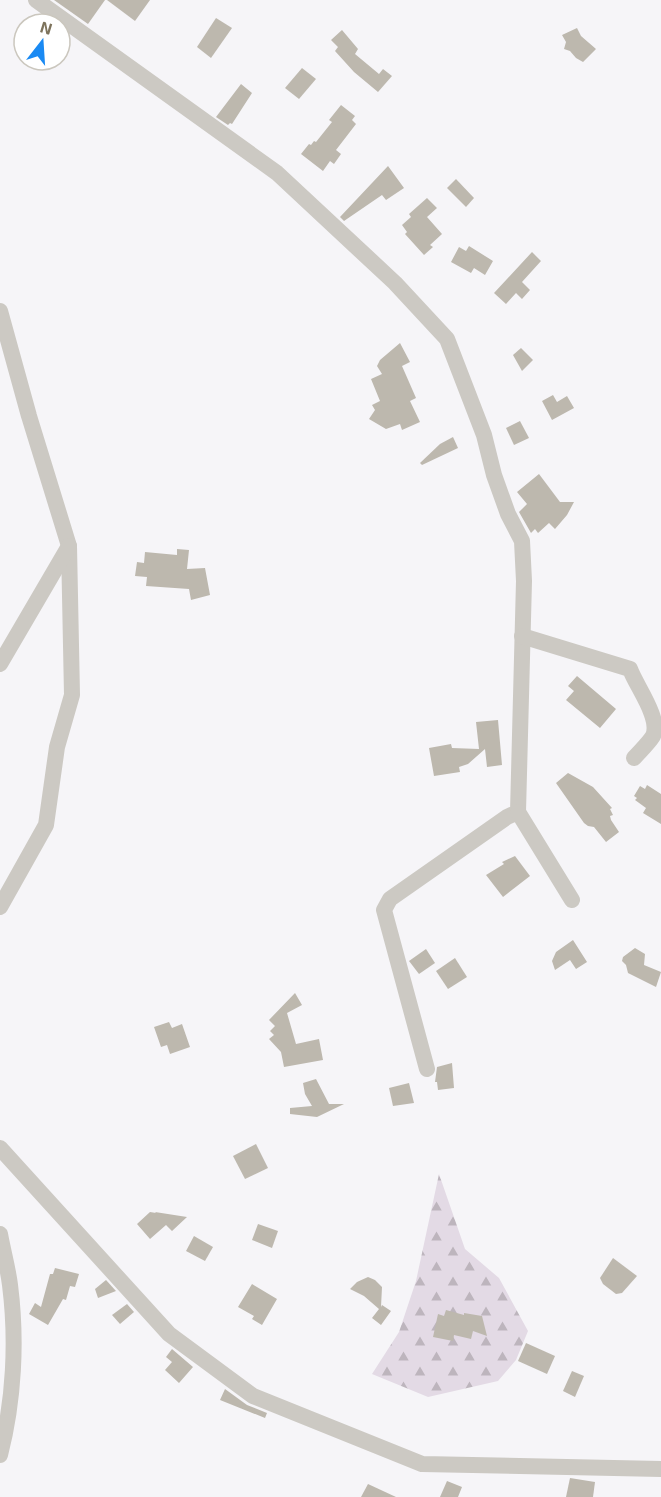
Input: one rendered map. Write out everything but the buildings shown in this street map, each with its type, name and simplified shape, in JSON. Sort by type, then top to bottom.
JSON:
[{"type":"street","points":[[36,0],[277,173],[395,283],[447,339],[484,435],[494,475],[508,514],[522,542],[518,812],[572,900]]},
{"type":"street","points":[[0,311],[69,546],[72,694],[57,747],[46,825],[0,907]]},
{"type":"street","points":[[0,664],[69,546]]},
{"type":"street","points":[[522,636],[630,669],[633,679],[652,710],[656,726],[653,736],[634,758]]},
{"type":"street","points":[[427,1069],[384,910],[390,899],[423,874],[507,817],[518,812]]},
{"type":"street","points":[[0,1148],[169,1334],[253,1396],[422,1464],[661,1469]]},
{"type":"street","points":[[0,1234],[10,1285],[14,1362],[0,1455]]},
{"type":"green space","points":[[439,1174],[465,1249],[499,1278],[528,1331],[516,1360],[498,1381],[428,1397],[372,1374],[399,1332],[416,1281]]}]
